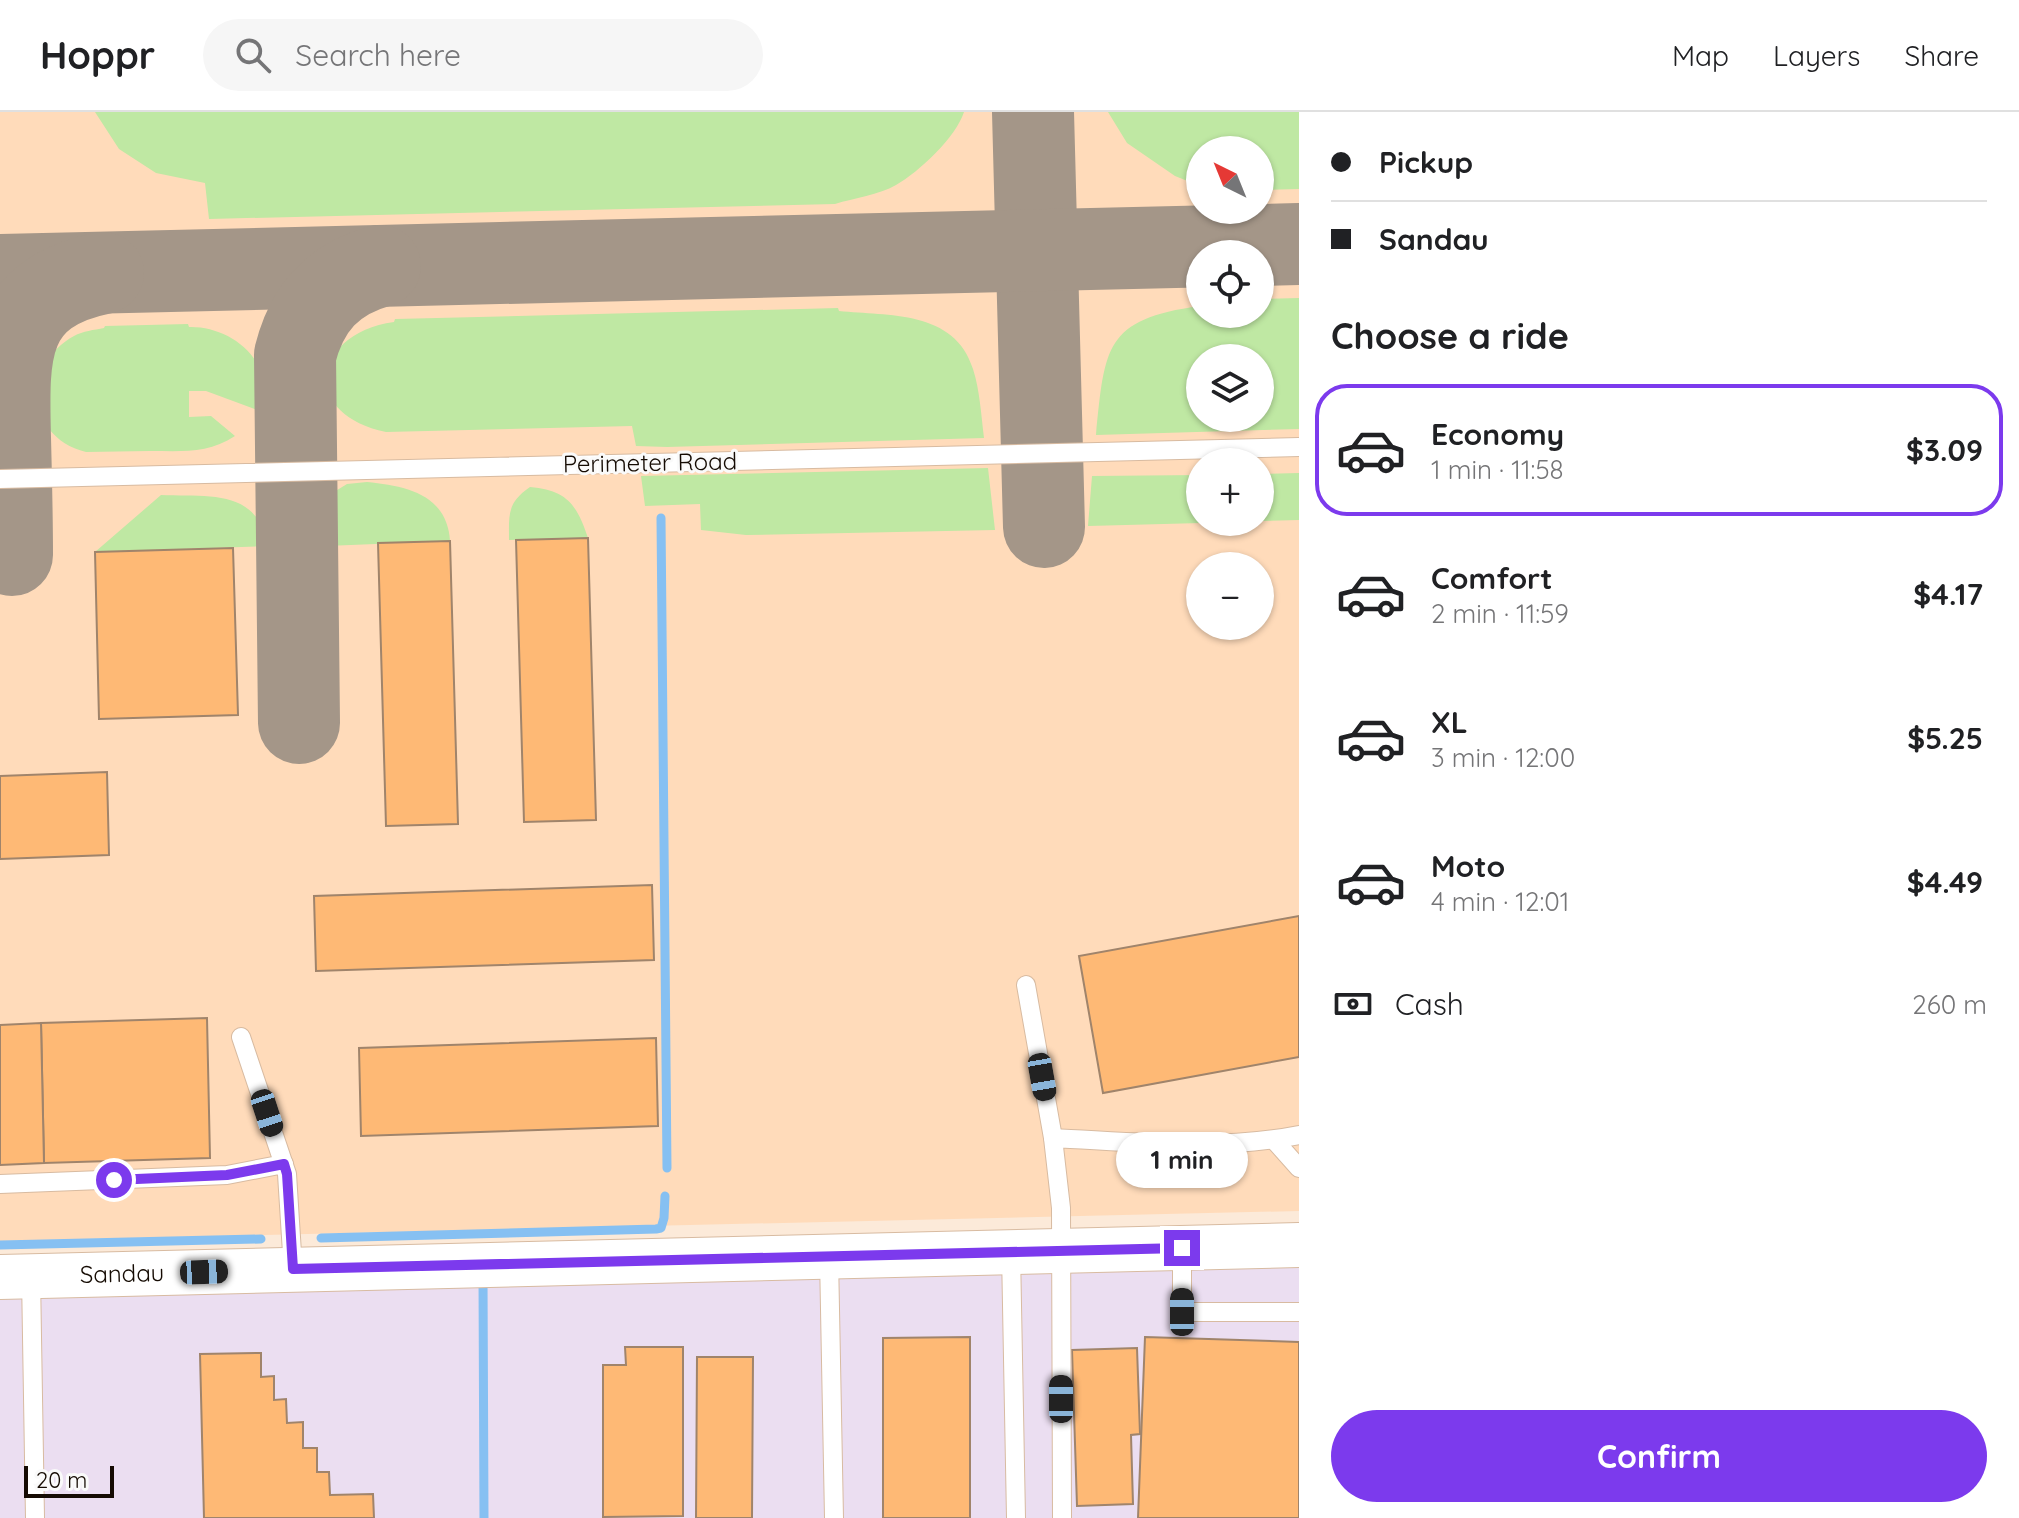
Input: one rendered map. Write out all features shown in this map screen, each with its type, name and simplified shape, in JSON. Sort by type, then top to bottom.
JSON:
[{"type":"street","name":"Sandau","points":[[15,1277],[1299,1245]]},
{"type":"lane","name":"Perimeter Road","points":[[0,479],[1299,447]]},
{"type":"lane","points":[[1026,985],[1053,1138],[1061,1208],[1062,1518]]},
{"type":"lane","points":[[241,1037],[287,1174],[293,1269]]},
{"type":"lane","points":[[1053,1138],[1216,1146],[1299,1135]]},
{"type":"lane","points":[[1274,1140],[1299,1168]]},
{"type":"lane","points":[[0,1184],[227,1175],[284,1164]]},
{"type":"lane","points":[[1182,1248],[1182,1312],[1299,1312]]},
{"type":"lane","points":[[1011,1252],[1016,1518]]},
{"type":"lane","points":[[829,1255],[834,1518]]},
{"type":"lane","points":[[15,1277],[35,1518]]},
{"type":"shaded area","points":[[0,112],[1299,112],[1299,1211],[0,1241]]},
{"type":"shaded area","points":[[1299,1262],[1299,1518],[0,1518],[0,1298]]},
{"type":"green space","points":[[95,112],[964,112],[945,143],[905,179],[882,191],[835,204],[209,219],[205,183],[156,173],[119,149]]},
{"type":"green space","points":[[1108,112],[1299,112],[1299,189],[1274,190],[1274,136],[1186,136],[1186,180],[1127,143]]},
{"type":"green space","points":[[1299,298],[1299,429],[1274,430],[1274,344],[1186,344],[1186,432],[1198,432],[1096,435],[1103,380],[1115,343],[1127,330],[1145,319],[1186,309],[1186,328],[1274,328],[1274,299]]},
{"type":"green space","points":[[838,308],[839,311],[918,320],[936,326],[951,336],[964,350],[973,369],[984,438],[667,447],[636,446],[632,426],[386,432],[358,422],[338,408],[328,392],[327,374],[333,357],[346,341],[395,319]]},
{"type":"green space","points":[[188,324],[189,327],[213,330],[235,340],[259,367],[264,387],[260,411],[206,391],[189,391],[189,417],[211,416],[235,436],[215,446],[194,450],[86,452],[66,444],[51,432],[42,416],[38,399],[39,381],[45,364],[57,349],[77,334],[105,326]]},
{"type":"green space","points":[[988,468],[995,530],[746,535],[701,530],[700,504],[645,506],[641,476]]},
{"type":"green space","points":[[1299,473],[1299,520],[1274,521],[1274,474]]},
{"type":"green space","points":[[1186,475],[1186,523],[1088,526],[1092,476]]},
{"type":"green space","points":[[367,482],[396,486],[422,495],[441,513],[450,541],[326,546],[328,512],[334,492],[347,484]]},
{"type":"green space","points":[[530,487],[553,492],[569,501],[580,517],[588,538],[509,540],[513,504]]},
{"type":"green space","points":[[161,495],[213,497],[242,505],[262,527],[268,546],[95,552]]},
{"type":"building","points":[[588,538],[596,820],[524,822],[516,540]]},
{"type":"building","points":[[450,541],[458,824],[386,826],[378,543]]},
{"type":"building","points":[[233,548],[238,715],[99,719],[95,552]]},
{"type":"building","points":[[107,772],[109,855],[0,859],[0,776]]},
{"type":"building","points":[[652,885],[654,960],[316,971],[314,896]]},
{"type":"building","points":[[1299,916],[1299,1057],[1103,1093],[1079,956]]},
{"type":"building","points":[[207,1018],[210,1158],[44,1163],[41,1023]]},
{"type":"building","points":[[41,1023],[44,1163],[0,1165],[0,1025]]},
{"type":"building","points":[[656,1038],[658,1126],[361,1136],[359,1048]]},
{"type":"building","points":[[970,1337],[970,1518],[883,1518],[883,1338]]},
{"type":"building","points":[[1145,1337],[1299,1342],[1299,1518],[1138,1518]]},
{"type":"building","points":[[625,1347],[683,1347],[683,1516],[603,1517],[603,1365],[626,1365]]},
{"type":"building","points":[[1137,1348],[1140,1434],[1131,1435],[1133,1504],[1077,1506],[1072,1350]]},
{"type":"building","points":[[261,1353],[261,1377],[274,1376],[274,1400],[286,1399],[287,1423],[303,1422],[303,1448],[317,1448],[317,1472],[329,1472],[330,1495],[373,1494],[374,1518],[204,1518],[200,1354]]},
{"type":"building","points":[[697,1357],[753,1357],[752,1518],[696,1518]]},
{"type":"waterway","points":[[661,518],[667,1168]]},
{"type":"waterway","points":[[321,1238],[656,1229],[661,1228],[664,1218],[665,1196]]},
{"type":"waterway","points":[[0,1245],[261,1239]]},
{"type":"waterway","points":[[483,1277],[484,1518]]},
{"type":"taxiway","points":[[1033,112],[1044,527]]},
{"type":"taxiway","points":[[0,275],[1299,244]]},
{"type":"taxiway","points":[[299,723],[295,355],[307,323],[324,297],[349,279],[380,266]]},
{"type":"taxiway","points":[[12,555],[9,408],[13,354],[19,332],[30,312],[47,295],[71,282],[103,273]]},
{"type":"route","points":[[114,1180],[227,1175],[284,1164],[293,1269],[1182,1248]]}]
